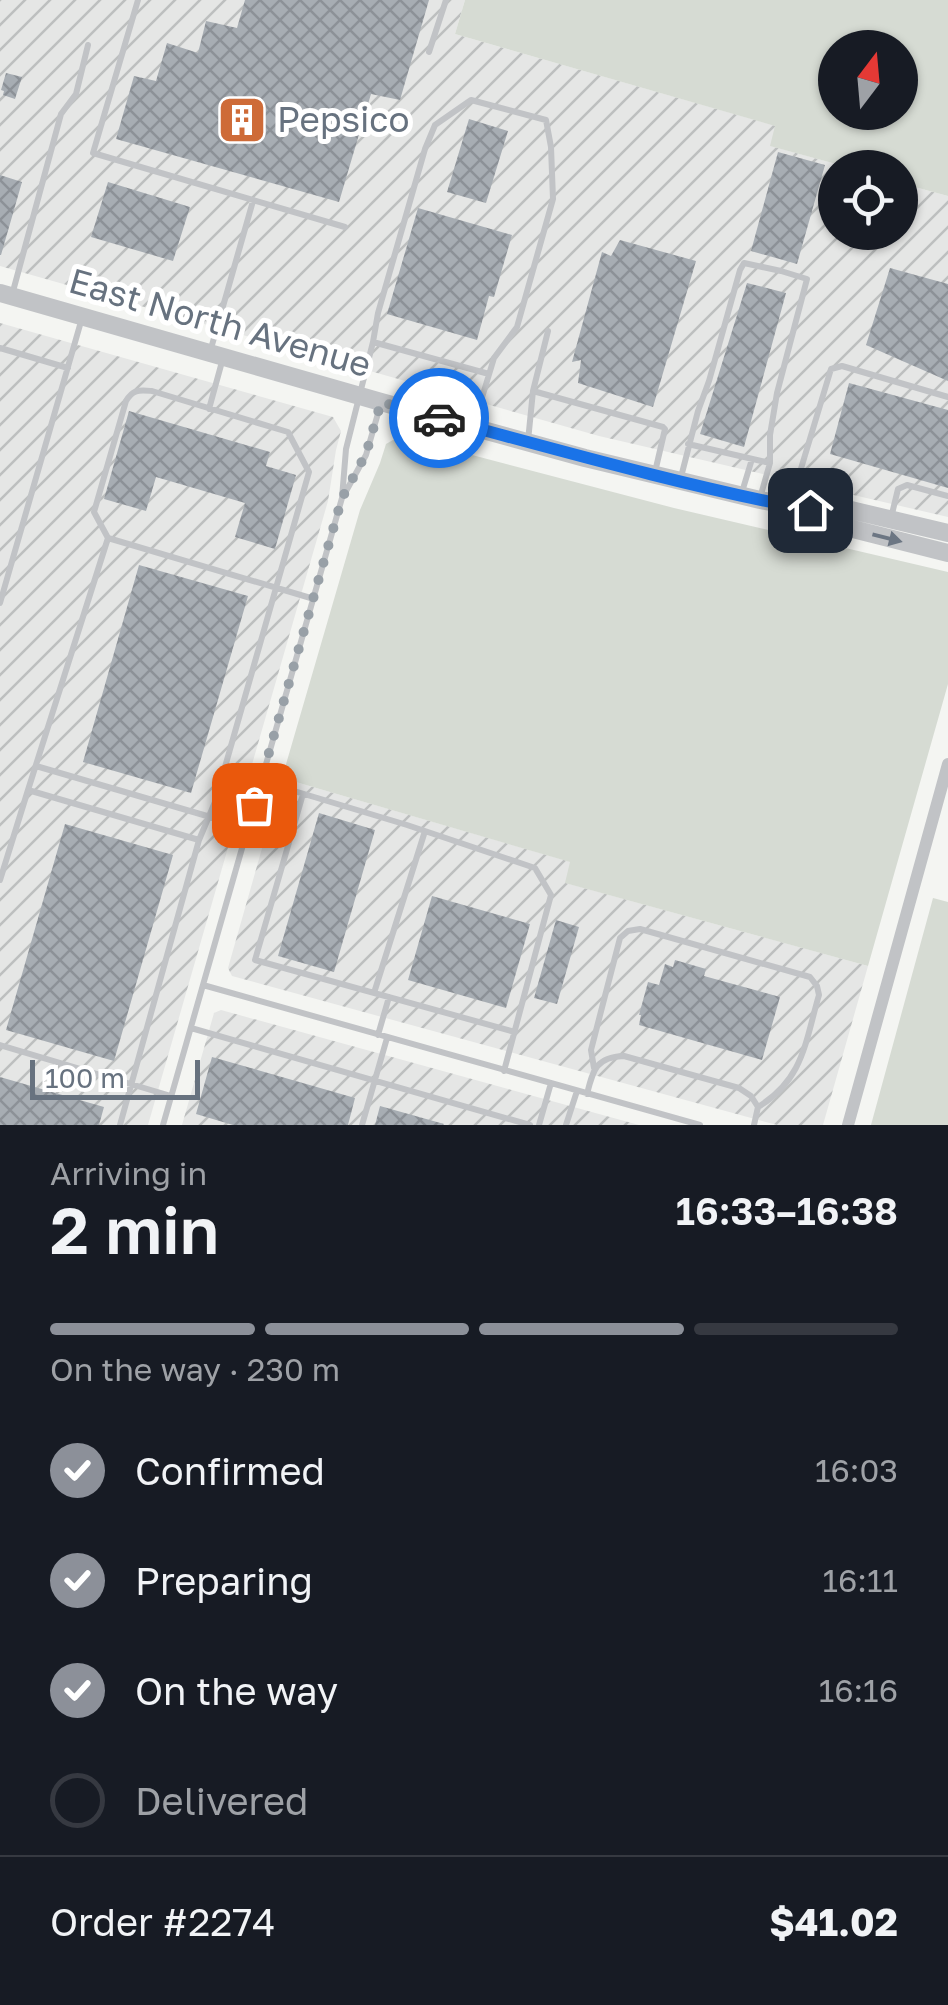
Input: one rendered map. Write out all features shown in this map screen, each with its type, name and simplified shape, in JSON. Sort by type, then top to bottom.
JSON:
[{"type":"street","name":"East North Avenue","points":[[6,295],[359,396],[654,474],[790,506],[831,514],[850,510],[948,532]]},
{"type":"street","name":"East North Avenue","points":[[831,514],[845,527],[948,553]]},
{"type":"street","points":[[848,1125],[948,764]]},
{"type":"lane","points":[[138,0],[93,153],[345,227]]},
{"type":"lane","points":[[428,52],[446,0]]},
{"type":"lane","points":[[6,295],[61,114],[76,94],[88,45]]},
{"type":"lane","points":[[163,1125],[342,498],[346,448],[378,313],[425,149],[435,125],[472,100],[546,120],[553,200],[517,327],[494,358],[473,427]]},
{"type":"lane","points":[[208,408],[216,355],[253,201]]},
{"type":"lane","points":[[680,480],[740,270],[744,264],[781,270],[806,279],[777,394],[770,464],[751,498]]},
{"type":"lane","points":[[0,602],[82,316]]},
{"type":"lane","points":[[528,442],[533,392],[548,331]]},
{"type":"lane","points":[[373,342],[489,374]]},
{"type":"lane","points":[[0,348],[68,368]]},
{"type":"lane","points":[[790,506],[831,369],[842,366],[948,397]]},
{"type":"lane","points":[[120,1125],[199,840],[215,802],[276,588],[309,472],[288,432],[152,392],[136,390],[129,395],[94,512],[108,538],[276,588],[314,599]]},
{"type":"lane","points":[[533,392],[664,426],[654,474]]},
{"type":"lane","points":[[342,498],[366,454],[381,402]]},
{"type":"lane","points":[[688,444],[770,464]]},
{"type":"lane","points":[[751,498],[752,459]]},
{"type":"lane","points":[[891,519],[898,490],[907,485],[948,496]]},
{"type":"lane","points":[[0,880],[108,538]]},
{"type":"lane","points":[[36,766],[248,828]]},
{"type":"lane","points":[[261,782],[535,868],[551,895],[504,1072]]},
{"type":"lane","points":[[28,790],[199,840]]},
{"type":"lane","points":[[303,794],[255,960],[515,1032]]},
{"type":"lane","points":[[374,993],[425,831]]},
{"type":"lane","points":[[587,1094],[594,1068],[591,1050],[620,938],[640,929],[810,977],[817,986],[820,994],[797,1070],[776,1096],[758,1108],[754,1125]]},
{"type":"lane","points":[[203,985],[700,1125]]},
{"type":"lane","points":[[378,1035],[390,997]]},
{"type":"lane","points":[[191,1028],[530,1125]]},
{"type":"lane","points":[[362,1125],[387,1038]]},
{"type":"lane","points":[[0,1045],[171,1096]]},
{"type":"lane","points":[[594,1068],[610,1056],[624,1056],[739,1088],[758,1108]]},
{"type":"lane","points":[[538,1125],[550,1084]]},
{"type":"lane","points":[[566,1125],[576,1091]]},
{"type":"shaded area","points":[[0,0],[465,0],[455,34],[776,126],[771,146],[818,159],[818,250],[918,250],[918,188],[948,196],[948,517],[599,436],[0,266]]},
{"type":"shaded area","points":[[465,0],[948,0],[948,196],[918,188],[918,150],[818,150],[818,159],[770,146],[775,126],[455,34]]},
{"type":"shaded area","points":[[0,323],[333,417],[341,431],[328,501],[148,1125],[0,1125]]},
{"type":"shaded area","points":[[400,436],[674,508],[948,572],[948,684],[868,966],[565,883],[570,862],[282,778],[360,510],[386,444]]},
{"type":"shaded area","points":[[282,778],[571,862],[566,883],[868,966],[823,1125],[777,1125],[232,976],[228,968]]},
{"type":"shaded area","points":[[933,898],[948,902],[948,1125],[871,1125]]},
{"type":"shaded area","points":[[221,1010],[639,1125],[182,1125],[214,1013]]},
{"type":"building","name":"Pepsico","points":[[245,0],[429,0],[400,100],[371,94],[339,202],[116,139],[134,76],[156,81],[167,43],[198,53],[206,21],[237,28]]},
{"type":"building","points":[[6,73],[22,77],[15,99],[3,95],[1,90]]},
{"type":"building","points":[[469,119],[508,131],[486,203],[447,192]]},
{"type":"building","points":[[778,152],[818,163],[818,190],[797,264],[751,251]]},
{"type":"building","points":[[0,175],[22,182],[1,255],[0,255]]},
{"type":"building","points":[[108,182],[190,207],[173,261],[91,237]]},
{"type":"building","points":[[418,208],[512,235],[477,340],[387,314]]},
{"type":"building","points":[[620,240],[696,261],[653,407],[578,383],[581,360],[572,362],[602,252],[611,256]]},
{"type":"building","points":[[890,268],[948,284],[948,381],[866,345]]},
{"type":"building","points":[[747,283],[786,293],[744,447],[700,434]]},
{"type":"building","points":[[849,383],[948,410],[948,488],[830,454]]},
{"type":"building","points":[[129,411],[270,452],[266,466],[296,475],[275,549],[235,537],[245,503],[156,477],[146,511],[104,499]]},
{"type":"building","points":[[139,565],[248,596],[191,793],[83,762]]},
{"type":"building","points":[[319,813],[375,830],[334,972],[278,956]]},
{"type":"building","points":[[65,824],[173,855],[114,1061],[6,1030]]},
{"type":"building","points":[[432,896],[530,924],[506,1008],[408,980]]},
{"type":"building","points":[[556,920],[579,927],[557,1004],[534,998]]},
{"type":"building","points":[[675,960],[706,969],[704,976],[780,997],[762,1060],[639,1025],[648,982],[659,985],[665,964],[673,967]]},
{"type":"building","points":[[212,1057],[355,1098],[348,1125],[233,1125],[196,1114]]},
{"type":"building","points":[[0,1077],[104,1107],[99,1125],[0,1125]]},
{"type":"building","points":[[380,1106],[444,1124],[375,1125]]},
{"type":"way so far","points":[[254,805],[342,498],[366,454],[381,402],[439,418]]},
{"type":"place","name":"Pepsico","points":[[242,120]]},
{"type":"route","points":[[439,418],[586,458],[810,510]]}]
